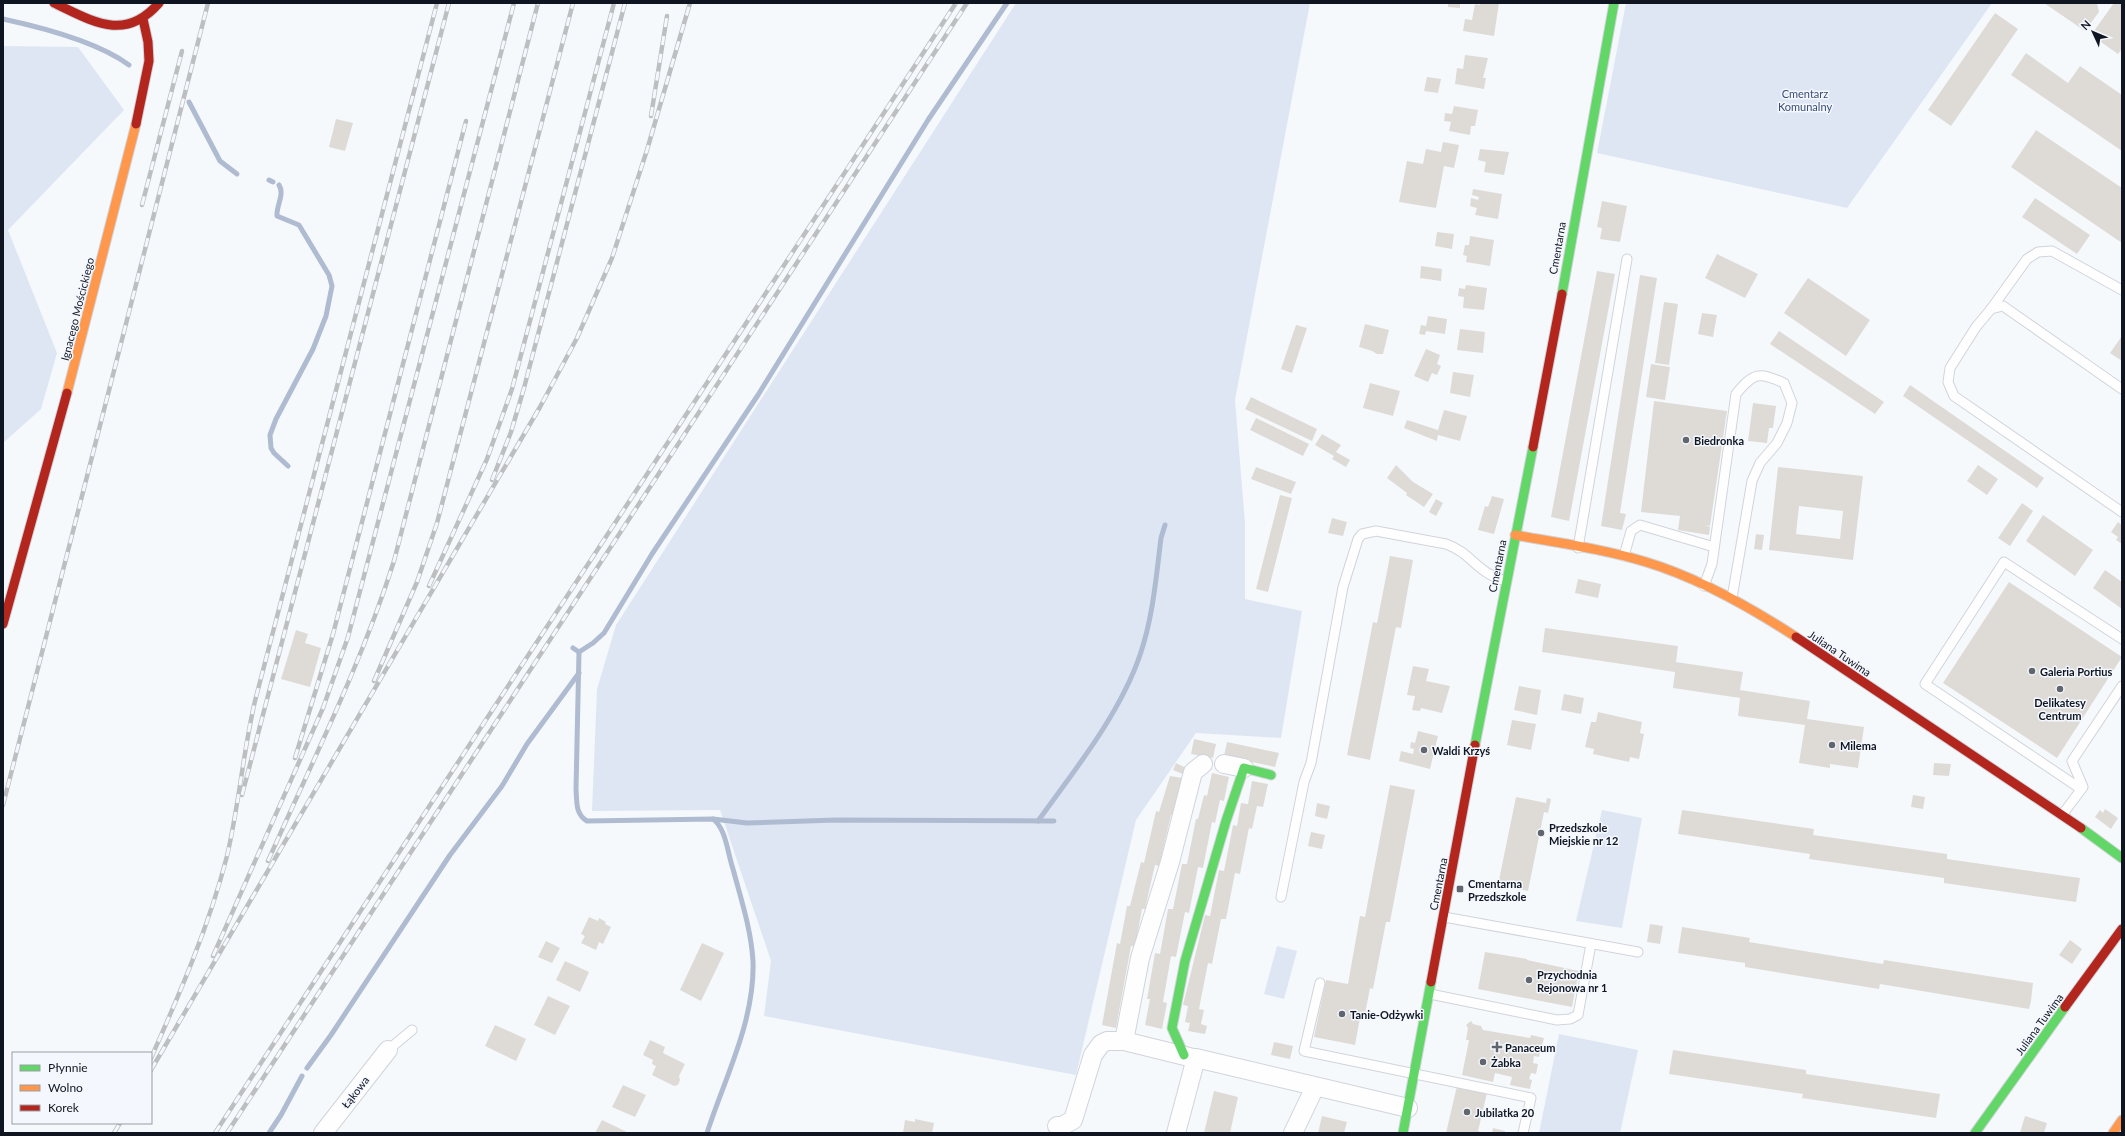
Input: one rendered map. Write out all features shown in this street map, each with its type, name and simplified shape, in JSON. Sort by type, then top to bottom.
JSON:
[{"type":"street","points":[[54,3],[105,25],[122,26],[142,19],[159,3]]},
{"type":"street","name":"Cmentarna","points":[[1403,1133],[1506,581],[1552,349],[1614,3]]},
{"type":"street","name":"Ignacego Mościckiego","points":[[3,624],[72,373],[139,112],[149,61],[148,42],[142,19]]},
{"type":"street","name":"Juliana Tuwima","points":[[1515,535],[1624,557],[1671,571],[1732,598],[1782,628],[2062,815],[2122,858]]},
{"type":"street","points":[[1124,1041],[1140,958],[1170,862],[1193,772],[1203,764]]},
{"type":"street","points":[[1224,764],[1271,775]]},
{"type":"street","points":[[1176,1133],[1190,1057],[1172,1028],[1185,961],[1226,821],[1244,768]]},
{"type":"street","name":"Juliana Tuwima","points":[[1975,1133],[2122,929]]},
{"type":"street","points":[[1057,1126],[1068,1124],[1076,1114],[1091,1061],[1096,1049],[1107,1041],[1124,1041],[1408,1108]]},
{"type":"street","name":"Łąkowa","points":[[323,1133],[388,1050]]},
{"type":"street","points":[[1293,1133],[1315,1087]]},
{"type":"street","points":[[2113,1133],[2122,1120]]},
{"type":"lane","points":[[2122,290],[2052,250],[2038,252],[2027,259],[1976,327],[1950,368],[1948,382],[1954,396],[2122,512]]},
{"type":"lane","points":[[1578,548],[1627,259]]},
{"type":"lane","points":[[1991,309],[2003,306],[2122,389]]},
{"type":"lane","points":[[1704,586],[1712,564],[1736,394],[1748,379],[1765,374],[1784,383],[1792,403],[1786,423],[1777,443],[1760,463],[1752,482],[1732,598]]},
{"type":"lane","points":[[1624,557],[1631,531],[1640,524],[1714,547]]},
{"type":"lane","points":[[1281,897],[1304,782],[1311,763],[1343,587],[1358,539],[1362,534],[1376,531],[1446,544],[1460,550],[1488,575],[1506,581]]},
{"type":"lane","points":[[2081,789],[1925,684],[2004,562],[2122,639]]},
{"type":"lane","points":[[2062,815],[2083,787],[2072,761],[2122,686]]},
{"type":"lane","points":[[1444,917],[1638,952]]},
{"type":"lane","points":[[1430,994],[1557,1020],[1570,1019],[1578,1015],[1591,944]]},
{"type":"lane","points":[[1320,983],[1304,1051],[1531,1098],[1523,1133]]},
{"type":"lane","points":[[388,1050],[412,1030]]},
{"type":"green space","points":[[1016,3],[1310,3],[1235,400],[1245,523],[1245,599],[1302,611],[1281,738],[1196,733],[1136,820],[1076,1075],[764,1016],[771,961],[720,810],[592,811],[597,689],[616,625]]},
{"type":"green space","name":"Cmentarz Komunalny","points":[[1626,3],[1992,3],[1847,208],[1597,153]]},
{"type":"green space","points":[[3,46],[78,47],[124,110],[8,230],[57,353],[41,409],[3,443]]},
{"type":"green space","points":[[1602,810],[1642,818],[1622,928],[1576,921]]},
{"type":"green space","points":[[1277,946],[1297,951],[1284,999],[1264,994]]},
{"type":"green space","points":[[1559,1034],[1638,1050],[1620,1133],[1539,1133]]},
{"type":"building","points":[[1448,3],[1460,3],[1460,8],[1448,7]]},
{"type":"building","points":[[1480,3],[1499,3],[1494,36],[1463,31],[1465,19],[1472,20],[1475,4],[1480,5]]},
{"type":"building","points":[[2044,3],[2097,3],[2099,12],[2085,31]]},
{"type":"building","points":[[2114,3],[2122,3],[2122,51],[2121,50],[2118,54],[2091,35]]},
{"type":"building","points":[[1995,13],[2018,29],[1951,126],[1928,110]]},
{"type":"building","points":[[2026,53],[2068,83],[2080,66],[2122,95],[2122,151],[2011,75]]},
{"type":"building","points":[[1465,55],[1488,58],[1483,78],[1486,78],[1484,89],[1455,84],[1457,68],[1463,69]]},
{"type":"building","points":[[1427,77],[1441,79],[1438,93],[1424,91]]},
{"type":"building","points":[[1454,106],[1478,110],[1475,126],[1471,126],[1470,135],[1449,131],[1451,122],[1444,121],[1445,113],[1452,114]]},
{"type":"building","points":[[336,119],[353,123],[345,151],[329,147]]},
{"type":"building","points":[[2036,130],[2122,188],[2122,243],[2011,167]]},
{"type":"building","points":[[1443,142],[1459,145],[1454,168],[1444,166],[1436,208],[1399,202],[1407,161],[1423,164],[1426,149],[1441,152]]},
{"type":"building","points":[[1480,149],[1509,152],[1504,175],[1484,172],[1486,162],[1478,160]]},
{"type":"building","points":[[1473,189],[1502,194],[1498,219],[1475,215],[1477,208],[1470,206],[1471,198],[1478,200],[1479,197],[1472,195]]},
{"type":"building","points":[[2035,198],[2090,235],[2077,254],[2022,217]]},
{"type":"building","points":[[1602,201],[1627,206],[1620,242],[1600,239],[1602,228],[1597,227]]},
{"type":"building","points":[[1437,232],[1454,234],[1452,249],[1435,246]]},
{"type":"building","points":[[1470,236],[1494,240],[1490,266],[1466,262],[1467,256],[1463,255],[1465,245],[1469,245]]},
{"type":"building","points":[[1717,254],[1758,274],[1745,298],[1705,278]]},
{"type":"building","points":[[1421,266],[1442,269],[1441,281],[1420,278]]},
{"type":"building","points":[[1597,271],[1615,274],[1569,521],[1551,517]]},
{"type":"building","points":[[1640,275],[1657,278],[1620,513],[1626,514],[1622,530],[1601,526]]},
{"type":"building","points":[[1808,278],[1870,320],[1846,356],[1784,313]]},
{"type":"building","points":[[1466,285],[1487,288],[1484,310],[1463,308],[1464,297],[1458,296],[1459,288],[1465,289]]},
{"type":"building","points":[[1664,302],[1678,304],[1669,365],[1655,363]]},
{"type":"building","points":[[1702,313],[1717,315],[1713,337],[1698,334]]},
{"type":"building","points":[[1428,316],[1447,319],[1445,334],[1426,331],[1425,335],[1419,334],[1421,325],[1426,326]]},
{"type":"building","points":[[1365,324],[1389,330],[1383,354],[1377,354],[1359,347]]},
{"type":"building","points":[[1296,325],[1307,328],[1292,373],[1281,369]]},
{"type":"building","points":[[1460,329],[1485,332],[1483,353],[1457,350]]},
{"type":"building","points":[[1779,331],[1884,402],[1875,414],[1770,344]]},
{"type":"building","points":[[2122,336],[2122,361],[2110,353]]},
{"type":"building","points":[[1426,349],[1440,355],[1437,364],[1441,366],[1437,375],[1432,373],[1428,382],[1414,376]]},
{"type":"building","points":[[1651,364],[1670,367],[1665,400],[1646,397]]},
{"type":"building","points":[[1453,372],[1474,375],[1470,397],[1450,393]]},
{"type":"building","points":[[1370,383],[1400,391],[1393,416],[1363,408]]},
{"type":"building","points":[[1910,385],[2044,478],[2037,488],[1903,396]]},
{"type":"building","points":[[1251,397],[1317,429],[1312,441],[1245,409]]},
{"type":"building","name":"Biedronka","points":[[1654,401],[1727,411],[1710,526],[1705,525],[1710,527],[1709,535],[1678,530],[1680,516],[1641,512]]},
{"type":"building","points":[[1753,403],[1776,406],[1773,428],[1769,428],[1767,443],[1748,441]]},
{"type":"building","points":[[1444,410],[1467,416],[1460,441],[1438,435],[1437,441],[1404,428],[1407,420],[1438,430]]},
{"type":"building","points":[[1256,418],[1309,444],[1303,456],[1250,430]]},
{"type":"building","points":[[1322,434],[1341,445],[1336,452],[1350,460],[1346,467],[1332,459],[1334,456],[1315,445]]},
{"type":"building","points":[[1396,465],[1413,482],[1433,494],[1424,507],[1406,495],[1407,493],[1387,478]]},
{"type":"building","points":[[1978,465],[1998,479],[1987,495],[1967,481]]},
{"type":"building","points":[[1256,467],[1296,482],[1291,494],[1251,479]]},
{"type":"building","points":[[1778,467],[1863,476],[1853,560],[1769,550]],"holes":[[[1799,506],[1843,511],[1840,539],[1796,534]]]},
{"type":"building","points":[[1280,495],[1292,498],[1268,592],[1256,589]]},
{"type":"building","points":[[1492,496],[1504,499],[1494,534],[1478,530],[1485,506],[1488,507]]},
{"type":"building","points":[[1436,499],[1443,503],[1436,516],[1429,512]]},
{"type":"building","points":[[2022,503],[2033,511],[2010,546],[1998,538]]},
{"type":"building","points":[[2043,515],[2093,550],[2075,576],[2026,541]]},
{"type":"building","points":[[1332,518],[1347,522],[1343,536],[1328,533]]},
{"type":"building","points":[[2118,522],[2122,525],[2122,544],[2116,540],[2118,537],[2111,532]]},
{"type":"building","points":[[1756,534],[1764,535],[1762,550],[1754,549]]},
{"type":"building","points":[[1390,556],[1413,560],[1401,628],[1396,627],[1370,760],[1347,755],[1373,622],[1377,623]]},
{"type":"building","points":[[2105,570],[2122,582],[2122,609],[2093,588]]},
{"type":"building","points":[[1578,579],[1601,584],[1598,598],[1575,593]]},
{"type":"building","name":"Galeria Portius","points":[[2009,582],[2122,657],[2057,758],[1943,683]]},
{"type":"building","points":[[1545,628],[1678,646],[1676,662],[1743,672],[1740,690],[1810,701],[1807,719],[1864,727],[1858,768],[1830,764],[1830,768],[1799,763],[1805,725],[1738,716],[1740,698],[1673,688],[1675,672],[1542,652]]},
{"type":"building","points":[[296,630],[308,634],[305,643],[321,648],[310,687],[281,679]]},
{"type":"building","points":[[1413,666],[1429,669],[1426,681],[1450,686],[1442,713],[1421,708],[1420,711],[1412,710],[1415,696],[1407,695]]},
{"type":"building","points":[[1519,686],[1541,690],[1537,715],[1514,710]]},
{"type":"building","points":[[1564,694],[1584,698],[1581,714],[1561,710]]},
{"type":"building","points":[[1598,712],[1642,722],[1640,733],[1644,734],[1639,759],[1630,757],[1629,762],[1593,754],[1594,749],[1585,747],[1591,722],[1596,722]]},
{"type":"building","points":[[1512,720],[1536,724],[1531,750],[1507,745]]},
{"type":"building","name":"Waldi Krzyś","points":[[1418,731],[1438,736],[1430,769],[1399,761],[1401,751],[1413,754],[1414,749],[1410,748],[1411,742],[1415,743]]},
{"type":"building","points":[[1194,739],[1216,744],[1213,758],[1191,754]]},
{"type":"building","points":[[1227,742],[1279,753],[1275,767],[1224,756]]},
{"type":"building","points":[[1176,763],[1188,769],[1185,775],[1173,770]]},
{"type":"building","points":[[1934,763],[1951,764],[1949,776],[1933,775]]},
{"type":"building","points":[[1212,773],[1229,777],[1224,801],[1220,800],[1215,823],[1212,822],[1203,868],[1198,867],[1189,913],[1185,912],[1176,957],[1171,956],[1163,1002],[1167,1003],[1162,1029],[1145,1025],[1150,999],[1147,999],[1155,953],[1160,954],[1168,909],[1173,909],[1182,864],[1187,864],[1196,819],[1198,819],[1204,795],[1207,796]]},
{"type":"building","points":[[1170,776],[1183,778],[1174,815],[1171,815],[1159,866],[1155,865],[1145,909],[1142,909],[1135,947],[1131,946],[1116,1028],[1102,1025],[1117,943],[1120,944],[1127,906],[1130,906],[1141,862],[1144,863],[1156,811],[1159,812]]},
{"type":"building","points":[[1252,781],[1268,784],[1263,807],[1257,806],[1252,829],[1249,828],[1240,874],[1235,873],[1226,919],[1221,919],[1212,964],[1208,963],[1199,1009],[1204,1010],[1201,1024],[1207,1026],[1205,1034],[1188,1031],[1190,1023],[1185,1022],[1188,1006],[1183,1005],[1205,915],[1210,916],[1219,870],[1224,871],[1233,825],[1237,826],[1241,803],[1248,804]]},
{"type":"building","points":[[1390,785],[1415,790],[1390,922],[1386,922],[1373,989],[1370,988],[1364,1019],[1360,1018],[1355,1045],[1314,1037],[1326,980],[1348,984],[1360,916],[1365,917]]},
{"type":"building","points":[[1913,795],[1925,797],[1923,809],[1911,807]]},
{"type":"building","points":[[1516,797],[1546,803],[1547,798],[1551,799],[1548,813],[1544,812],[1528,891],[1498,885]]},
{"type":"building","points":[[1317,803],[1330,806],[1327,819],[1315,816]]},
{"type":"building","points":[[2105,809],[2118,818],[2111,829],[2095,817],[2100,810],[2103,813]]},
{"type":"building","points":[[1682,810],[1814,829],[1813,835],[1947,854],[1947,859],[2080,878],[2076,902],[1944,883],[1944,878],[1809,859],[1810,854],[1678,834]]},
{"type":"building","points":[[1311,832],[1325,835],[1322,849],[1308,846]]},
{"type":"building","points":[[589,917],[598,921],[599,918],[611,927],[603,944],[599,942],[596,950],[581,943],[585,936],[581,934]]},
{"type":"building","points":[[1650,924],[1663,926],[1660,944],[1647,942]]},
{"type":"building","points":[[1682,927],[1750,938],[1749,942],[1883,964],[1884,960],[2033,983],[2031,1001],[2029,1009],[1880,984],[1879,989],[1745,967],[1745,963],[1678,953]]},
{"type":"building","points":[[2070,940],[2082,949],[2072,964],[2059,955]]},
{"type":"building","points":[[546,941],[560,948],[552,963],[538,957]]},
{"type":"building","points":[[702,943],[724,953],[701,1001],[680,990]]},
{"type":"building","name":"Przychodnia Rejonowa nr 1","points":[[1485,952],[1527,959],[1579,971],[1572,1007],[1478,989]]},
{"type":"building","points":[[565,961],[589,972],[580,992],[556,980]]},
{"type":"building","points":[[548,996],[570,1006],[555,1035],[534,1025]]},
{"type":"building","points":[[1471,1021],[1473,1024],[1481,1026],[1483,1030],[1530,1038],[1531,1035],[1544,1038],[1539,1057],[1534,1056],[1533,1063],[1538,1064],[1536,1074],[1531,1073],[1529,1079],[1532,1080],[1530,1089],[1510,1085],[1512,1077],[1495,1073],[1493,1082],[1462,1075],[1469,1040],[1466,1040],[1468,1028],[1466,1025]]},
{"type":"building","points":[[495,1025],[526,1039],[516,1061],[485,1046]]},
{"type":"building","points":[[650,1040],[665,1047],[663,1053],[685,1064],[679,1076],[680,1080],[678,1085],[674,1086],[652,1075],[656,1066],[652,1064],[653,1060],[643,1055]]},
{"type":"building","points":[[1274,1042],[1293,1046],[1290,1059],[1271,1055]]},
{"type":"building","points":[[1673,1050],[1806,1070],[1806,1074],[1940,1094],[1936,1118],[1802,1098],[1803,1094],[1669,1074]]},
{"type":"building","points":[[623,1085],[646,1095],[635,1117],[612,1107]]},
{"type":"building","name":"Jubilatka 20","points":[[1457,1086],[1487,1093],[1478,1131],[1485,1133],[1446,1133]]},
{"type":"building","points":[[1214,1091],[1238,1097],[1230,1133],[1204,1133]]},
{"type":"building","points":[[1322,1116],[1347,1122],[1344,1133],[1318,1133]]},
{"type":"building","points":[[2025,1116],[2047,1123],[2044,1133],[2020,1133]]},
{"type":"building","points":[[915,1119],[934,1123],[932,1133],[903,1133],[905,1120],[915,1122]]},
{"type":"building","points":[[602,1120],[629,1133],[595,1133]]},
{"type":"building","name":"Jubilatka 20","points":[[1493,1128],[1505,1131],[1505,1133],[1492,1133]]},
{"type":"waterway","points":[[579,652],[593,643],[604,633],[652,554],[758,395],[928,120],[1007,3]]},
{"type":"waterway","points":[[3,19],[34,26],[85,42],[101,49],[129,65]]},
{"type":"waterway","points":[[189,102],[220,161],[237,174]]},
{"type":"waterway","points":[[269,180],[273,182]]},
{"type":"waterway","points":[[279,185],[281,189],[281,196],[277,216],[299,225],[329,275],[332,286],[326,316],[313,349],[276,419],[270,435],[271,448],[274,453],[288,466]]},
{"type":"waterway","points":[[1038,821],[1095,741],[1121,699],[1131,677],[1140,655],[1148,626],[1154,597],[1161,538],[1165,525]]},
{"type":"waterway","points":[[573,648],[579,652],[576,789],[577,807],[580,815],[587,821],[713,819],[721,829],[726,842],[750,937],[753,961],[752,983],[749,1005],[738,1048],[707,1133]]},
{"type":"waterway","points":[[307,1068],[331,1035],[450,855],[502,786],[527,744],[579,673]]},
{"type":"waterway","points":[[713,819],[747,823],[836,820],[1054,821]]},
{"type":"waterway","points":[[269,1133],[281,1115],[302,1076]]},
{"type":"railway","points":[[3,805],[208,3]]},
{"type":"railway","points":[[152,1056],[203,934],[220,882],[235,817],[247,740],[255,701],[437,3]]},
{"type":"railway","points":[[242,795],[449,3]]},
{"type":"railway","points":[[213,956],[323,708],[348,637],[514,3]]},
{"type":"railway","points":[[268,861],[319,750],[367,638],[394,561],[538,3]]},
{"type":"railway","points":[[374,681],[417,582],[437,523],[573,3]]},
{"type":"railway","points":[[429,586],[487,459],[512,389],[614,3]]},
{"type":"railway","points":[[492,480],[511,432],[524,388],[625,3]]},
{"type":"railway","points":[[152,1068],[540,407],[577,338],[612,258],[647,150],[690,3]]},
{"type":"railway","points":[[215,1133],[956,3]]},
{"type":"railway","points":[[227,1133],[967,3]]},
{"type":"railway","points":[[651,116],[667,16]]},
{"type":"railway","points":[[142,205],[182,51]]},
{"type":"railway","points":[[295,758],[333,634],[466,121]]},
{"type":"railway","points":[[114,1133],[119,1124]]},
{"type":"traffic: fast","points":[[1562,294],[1614,3]]},
{"type":"traffic: fast","points":[[1475,745],[1533,447]]},
{"type":"traffic: fast","points":[[1184,1055],[1172,1028],[1185,961],[1226,821],[1244,768],[1271,775]]},
{"type":"traffic: fast","points":[[2081,828],[2122,858]]},
{"type":"traffic: fast","points":[[1403,1133],[1431,982]]},
{"type":"traffic: fast","points":[[1975,1133],[2065,1007]]},
{"type":"traffic: slow","points":[[67,393],[136,124]]},
{"type":"traffic: slow","points":[[1515,535],[1614,553],[1666,569],[1724,594],[1796,637]]},
{"type":"traffic: slow","points":[[2113,1133],[2122,1120]]},
{"type":"traffic: jam","points":[[54,3],[96,22],[109,25],[121,25],[134,22],[146,15],[159,3]]},
{"type":"traffic: jam","points":[[136,124],[149,61],[148,42],[143,19]]},
{"type":"traffic: jam","points":[[1533,447],[1562,294]]},
{"type":"traffic: jam","points":[[3,624],[67,393]]},
{"type":"traffic: jam","points":[[1796,637],[2081,828]]},
{"type":"traffic: jam","points":[[1431,982],[1475,745]]},
{"type":"traffic: jam","points":[[2065,1007],[2122,929]]},
{"type":"place","name":"Biedronka","points":[[1686,440]]},
{"type":"place","name":"Galeria Portius","points":[[2032,671]]},
{"type":"place","name":"Delikatesy Centrum","points":[[2060,689]]},
{"type":"place","name":"Milema","points":[[1832,745]]},
{"type":"place","name":"Waldi Krzyś","points":[[1424,750]]},
{"type":"place","name":"Przedszkole Miejskie nr 12","points":[[1541,833]]},
{"type":"place","name":"Cmentarna Przedszkole","points":[[1460,889]]},
{"type":"place","name":"Przychodnia Rejonowa nr 1","points":[[1529,980]]},
{"type":"place","name":"Tanie-Odżywki","points":[[1342,1014]]},
{"type":"place","name":"Panaceum","points":[[1497,1047]]},
{"type":"place","name":"Żabka","points":[[1483,1062]]},
{"type":"place","name":"Jubilatka 20","points":[[1467,1112]]}]
